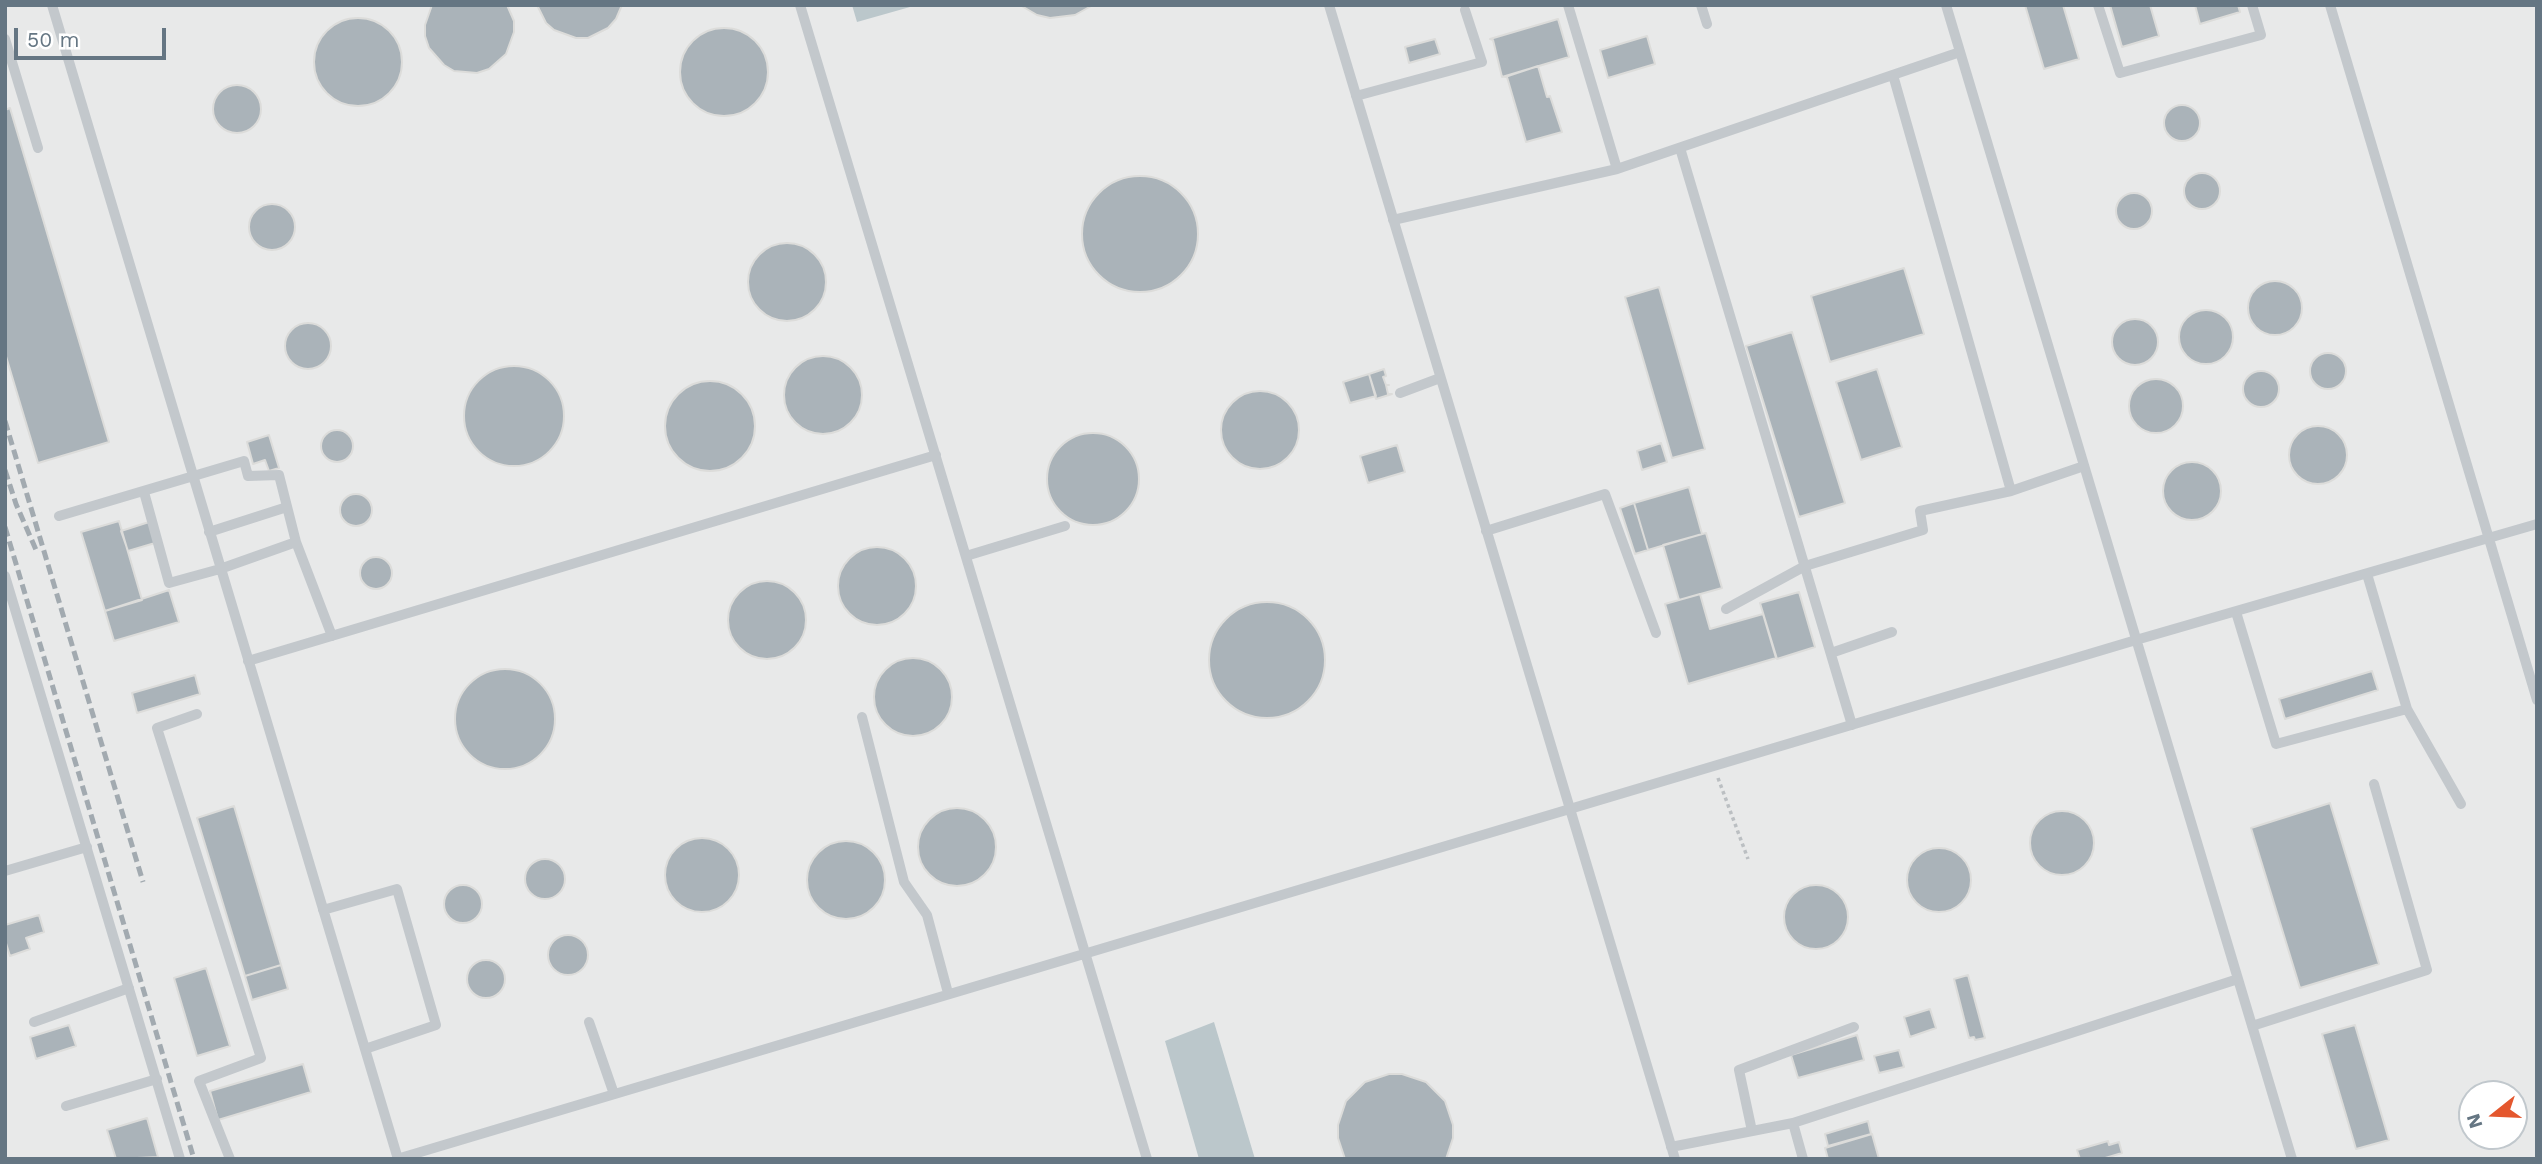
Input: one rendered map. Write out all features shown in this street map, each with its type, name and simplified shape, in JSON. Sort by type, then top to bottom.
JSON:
[{"type":"lane","points":[[52,5],[398,1159],[1085,952],[2136,640],[2537,524]]},
{"type":"lane","points":[[800,5],[1147,1159]]},
{"type":"lane","points":[[1329,5],[1675,1159]]},
{"type":"lane","points":[[1568,5],[1617,169]]},
{"type":"lane","points":[[1701,5],[1707,24]]},
{"type":"lane","points":[[1945,5],[2292,1159]]},
{"type":"lane","points":[[2098,5],[2120,73],[2261,35],[2252,5]]},
{"type":"lane","points":[[2330,5],[2537,700]]},
{"type":"lane","points":[[1356,96],[1482,62],[1465,10]]},
{"type":"lane","points":[[5,38],[38,148]]},
{"type":"lane","points":[[1393,220],[1617,169],[1960,52]]},
{"type":"lane","points":[[1893,75],[2011,491]]},
{"type":"lane","points":[[1680,148],[1852,725]]},
{"type":"lane","points":[[1400,393],[1440,378]]},
{"type":"lane","points":[[248,661],[936,455]]},
{"type":"lane","points":[[58,516],[244,461],[248,476],[279,475],[296,542],[332,636]]},
{"type":"lane","points":[[1726,609],[1805,566],[1923,530],[1920,511],[2011,491],[2084,466]]},
{"type":"lane","points":[[144,492],[169,583],[220,569],[296,542]]},
{"type":"lane","points":[[1486,531],[1605,494],[1656,633]]},
{"type":"lane","points":[[209,532],[287,508]]},
{"type":"lane","points":[[966,556],[1065,526]]},
{"type":"lane","points":[[2367,574],[2407,709],[2461,804]]},
{"type":"lane","points":[[5,576],[180,1159]]},
{"type":"lane","points":[[2236,612],[2276,744],[2407,709]]},
{"type":"lane","points":[[1830,653],[1892,632]]},
{"type":"lane","points":[[197,714],[157,727],[261,1058],[199,1081],[230,1159]]},
{"type":"lane","points":[[862,717],[904,882],[927,915],[948,993]]},
{"type":"lane","points":[[2252,1026],[2427,970],[2374,783]]},
{"type":"lane","points":[[5,871],[87,847]]},
{"type":"lane","points":[[323,910],[397,889],[436,1025],[365,1049]]},
{"type":"lane","points":[[1671,1147],[1793,1122],[2238,979]]},
{"type":"lane","points":[[34,1022],[129,988]]},
{"type":"lane","points":[[589,1022],[614,1094]]},
{"type":"lane","points":[[1752,1131],[1739,1070],[1854,1027]]},
{"type":"lane","points":[[66,1106],[157,1079]]},
{"type":"lane","points":[[1793,1122],[1803,1159]]},
{"type":"path","points":[[1714,766],[1748,859]]},
{"type":"shaded area","points":[[5,5],[2537,5],[2537,1159],[5,1159]]},
{"type":"shaded area","points":[[852,5],[909,5],[910,7],[857,22]]},
{"type":"shaded area","points":[[1214,1022],[1255,1159],[1199,1159],[1165,1041]]},
{"type":"building","points":[[432,5],[507,5],[514,21],[514,32],[506,54],[489,69],[477,73],[454,71],[444,65],[429,48],[425,36],[425,25]]},
{"type":"building","points":[[537,5],[622,5],[616,19],[608,28],[588,38],[576,38],[554,30],[546,23]]},
{"type":"building","points":[[1020,5],[1093,5],[1075,15],[1050,18],[1037,15]]},
{"type":"building","points":[[2025,5],[2063,5],[2079,59],[2044,69]]},
{"type":"building","points":[[2110,5],[2150,5],[2159,36],[2122,47]]},
{"type":"building","points":[[2195,5],[2238,5],[2240,12],[2200,24]]},
{"type":"building","points":[[349,18],[367,18],[383,25],[395,37],[402,53],[402,71],[395,87],[383,99],[367,106],[349,106],[333,99],[321,87],[314,71],[314,53],[321,37],[333,25]]},
{"type":"building","points":[[1558,19],[1569,57],[1502,77],[1493,40],[1490,39]]},
{"type":"building","points":[[715,28],[733,28],[749,35],[761,47],[768,63],[768,81],[761,97],[749,109],[733,116],[715,116],[699,109],[687,97],[680,81],[680,63],[687,47],[699,35]]},
{"type":"building","points":[[1647,36],[1655,64],[1608,78],[1600,50]]},
{"type":"building","points":[[1435,39],[1440,54],[1409,63],[1405,47]]},
{"type":"building","points":[[1538,66],[1547,97],[1550,96],[1562,132],[1526,142],[1505,77]]},
{"type":"building","points":[[237,85],[254,92],[261,109],[254,126],[237,133],[220,126],[213,109],[220,92]]},
{"type":"building","points":[[2182,105],[2195,110],[2200,123],[2195,136],[2182,141],[2169,136],[2164,123],[2169,110]]},
{"type":"building","points":[[10,108],[109,442],[38,463],[5,353],[5,110]]},
{"type":"building","points":[[2202,173],[2215,178],[2220,191],[2215,204],[2202,209],[2189,204],[2184,191],[2189,178]]},
{"type":"building","points":[[1140,176],[1162,181],[1181,193],[1193,212],[1198,234],[1193,256],[1181,275],[1162,287],[1140,292],[1118,287],[1099,275],[1087,256],[1082,234],[1087,212],[1099,193],[1118,181]]},
{"type":"building","points":[[2134,193],[2147,198],[2152,211],[2147,224],[2134,229],[2121,224],[2116,211],[2121,198]]},
{"type":"building","points":[[272,204],[288,211],[295,227],[288,243],[272,250],[256,243],[249,227],[256,211]]},
{"type":"building","points":[[787,243],[802,246],[814,255],[823,267],[826,282],[823,297],[814,309],[802,318],[787,321],[772,318],[760,309],[751,297],[748,282],[751,267],[760,255],[772,246]]},
{"type":"building","points":[[1904,268],[1924,334],[1830,362],[1811,296]]},
{"type":"building","points":[[2275,281],[2294,289],[2302,308],[2294,327],[2275,335],[2256,327],[2248,308],[2256,289]]},
{"type":"building","points":[[1659,287],[1705,449],[1672,458],[1625,297]]},
{"type":"building","points":[[2206,310],[2225,318],[2233,337],[2225,356],[2206,364],[2187,356],[2179,337],[2187,318]]},
{"type":"building","points":[[2135,319],[2151,326],[2158,342],[2151,358],[2135,365],[2119,358],[2112,342],[2119,326]]},
{"type":"building","points":[[308,323],[324,330],[331,346],[324,362],[308,369],[292,362],[285,346],[292,330]]},
{"type":"building","points":[[1792,332],[1845,503],[1799,517],[1746,346]]},
{"type":"building","points":[[2328,353],[2341,358],[2346,371],[2341,384],[2328,389],[2315,384],[2310,371],[2315,358]]},
{"type":"building","points":[[823,356],[838,359],[850,368],[859,380],[862,395],[859,410],[850,422],[838,431],[823,434],[808,431],[796,422],[787,410],[784,395],[787,380],[796,368],[808,359]]},
{"type":"building","points":[[514,366],[533,369],[550,380],[561,397],[564,416],[561,435],[550,452],[533,463],[514,466],[495,463],[478,452],[467,435],[464,416],[467,397],[478,380],[495,369]]},
{"type":"building","points":[[1384,369],[1386,376],[1383,377],[1388,394],[1392,394],[1376,399],[1369,374]]},
{"type":"building","points":[[1877,369],[1902,447],[1861,460],[1836,382]]},
{"type":"building","points":[[2261,371],[2274,376],[2279,389],[2274,402],[2261,407],[2248,402],[2243,389],[2248,376]]},
{"type":"building","points":[[1369,374],[1376,396],[1350,403],[1343,382]]},
{"type":"building","points":[[2156,379],[2175,387],[2183,406],[2175,425],[2156,433],[2137,425],[2129,406],[2137,387]]},
{"type":"building","points":[[710,381],[727,385],[742,394],[751,409],[755,426],[751,443],[742,458],[727,467],[710,471],[693,467],[678,458],[669,443],[665,426],[669,409],[678,394],[693,385]]},
{"type":"building","points":[[1260,391],[1275,394],[1287,403],[1296,415],[1299,430],[1296,445],[1287,457],[1275,466],[1260,469],[1245,466],[1233,457],[1224,445],[1221,430],[1224,415],[1233,403],[1245,394]]},
{"type":"building","points":[[2312,426],[2324,426],[2339,434],[2347,449],[2347,461],[2339,476],[2324,484],[2312,484],[2297,476],[2289,461],[2289,449],[2297,434]]},
{"type":"building","points":[[337,430],[348,435],[353,446],[348,457],[337,462],[326,457],[321,446],[326,435]]},
{"type":"building","points":[[1093,433],[1111,436],[1126,446],[1136,461],[1139,479],[1136,497],[1126,512],[1111,522],[1093,525],[1075,522],[1060,512],[1050,497],[1047,479],[1050,461],[1060,446],[1075,436]]},
{"type":"building","points":[[269,435],[279,468],[269,471],[265,460],[253,464],[247,442]]},
{"type":"building","points":[[1661,443],[1667,462],[1642,470],[1637,451]]},
{"type":"building","points":[[1397,445],[1405,472],[1368,483],[1360,456]]},
{"type":"building","points":[[2186,462],[2198,462],[2213,470],[2221,485],[2221,497],[2213,512],[2198,520],[2186,520],[2171,512],[2163,497],[2163,485],[2171,470]]},
{"type":"building","points":[[1689,487],[1702,534],[1648,550],[1634,503]]},
{"type":"building","points":[[356,494],[367,499],[372,510],[367,521],[356,526],[345,521],[340,510],[345,499]]},
{"type":"building","points":[[1634,503],[1648,550],[1635,554],[1620,508]]},
{"type":"building","points":[[119,521],[142,600],[105,611],[81,532]]},
{"type":"building","points":[[149,522],[155,543],[128,551],[121,531]]},
{"type":"building","points":[[1706,533],[1722,588],[1679,600],[1663,545]]},
{"type":"building","points":[[877,547],[892,550],[904,559],[913,571],[916,586],[913,601],[904,613],[892,622],[877,625],[862,622],[850,613],[841,601],[838,586],[841,571],[850,559],[862,550]]},
{"type":"building","points":[[376,557],[387,562],[392,573],[387,584],[376,589],[365,584],[360,573],[365,562]]},
{"type":"building","points":[[767,581],[782,584],[794,593],[803,605],[806,620],[803,635],[794,647],[782,656],[767,659],[752,656],[740,647],[731,635],[728,620],[731,605],[740,593],[752,584]]},
{"type":"building","points":[[169,590],[179,622],[114,641],[105,611]]},
{"type":"building","points":[[1799,592],[1815,647],[1777,659],[1760,603]]},
{"type":"building","points":[[1700,594],[1710,629],[1763,614],[1776,658],[1688,684],[1665,604]]},
{"type":"building","points":[[1267,602],[1289,607],[1308,619],[1320,638],[1325,660],[1320,682],[1308,701],[1289,713],[1267,718],[1245,713],[1226,701],[1214,682],[1209,660],[1214,638],[1226,619],[1245,607]]},
{"type":"building","points":[[913,658],[928,661],[940,670],[949,682],[952,697],[949,712],[940,724],[928,733],[913,736],[898,733],[886,724],[877,712],[874,697],[877,682],[886,670],[898,661]]},
{"type":"building","points":[[505,669],[524,672],[541,683],[552,700],[555,719],[552,738],[541,755],[524,766],[505,769],[486,766],[469,755],[458,738],[455,719],[458,700],[469,683],[486,672]]},
{"type":"building","points":[[2372,671],[2378,690],[2285,719],[2279,699]]},
{"type":"building","points":[[195,675],[200,694],[137,713],[132,693]]},
{"type":"building","points":[[2330,803],[2379,964],[2300,988],[2251,828]]},
{"type":"building","points":[[234,806],[281,965],[245,976],[197,818]]},
{"type":"building","points":[[957,808],[972,811],[984,820],[993,832],[996,847],[993,862],[984,874],[972,883],[957,886],[942,883],[930,874],[921,862],[918,847],[921,832],[930,820],[942,811]]},
{"type":"building","points":[[2056,811],[2068,811],[2085,820],[2092,831],[2092,855],[2085,866],[2068,875],[2056,875],[2044,870],[2035,861],[2030,849],[2030,837],[2035,825],[2044,816]]},
{"type":"building","points":[[702,838],[716,841],[728,849],[736,861],[739,875],[736,889],[728,901],[716,909],[702,912],[688,909],[676,901],[668,889],[665,875],[668,861],[676,849],[688,841]]},
{"type":"building","points":[[846,841],[861,844],[873,853],[882,865],[885,880],[882,895],[873,907],[861,916],[846,919],[831,916],[819,907],[810,895],[807,880],[810,865],[819,853],[831,844]]},
{"type":"building","points":[[1933,848],[1945,848],[1962,857],[1969,868],[1969,892],[1962,903],[1945,912],[1933,912],[1921,907],[1912,898],[1907,886],[1907,874],[1912,862],[1921,853]]},
{"type":"building","points":[[545,859],[559,865],[565,879],[559,893],[545,899],[531,893],[525,879],[531,865]]},
{"type":"building","points":[[463,885],[477,890],[482,904],[477,918],[463,923],[449,918],[444,904],[449,890]]},
{"type":"building","points":[[1810,885],[1822,885],[1839,894],[1846,905],[1846,929],[1839,940],[1822,949],[1810,949],[1798,944],[1789,935],[1784,923],[1784,911],[1789,899],[1798,890]]},
{"type":"building","points":[[39,915],[44,932],[26,938],[30,949],[10,956],[5,940],[5,925]]},
{"type":"building","points":[[568,935],[582,941],[588,955],[582,969],[568,975],[554,969],[548,955],[554,941]]},
{"type":"building","points":[[486,960],[500,965],[505,979],[500,993],[486,998],[472,993],[467,979],[472,965]]},
{"type":"building","points":[[281,965],[288,989],[252,1000],[245,976]]},
{"type":"building","points":[[206,968],[230,1046],[197,1056],[174,978]]},
{"type":"building","points":[[1968,975],[1985,1038],[1975,1040],[1974,1037],[1969,1038],[1954,979]]},
{"type":"building","points":[[1930,1009],[1936,1028],[1910,1037],[1904,1017]]},
{"type":"building","points":[[69,1025],[76,1046],[36,1059],[30,1037]]},
{"type":"building","points":[[2355,1025],[2389,1140],[2356,1149],[2322,1034]]},
{"type":"building","points":[[1857,1035],[1864,1060],[1798,1078],[1791,1055]]},
{"type":"building","points":[[1899,1050],[1904,1067],[1879,1073],[1874,1056]]},
{"type":"building","points":[[303,1064],[311,1092],[218,1120],[210,1091]]},
{"type":"building","points":[[1389,1074],[1402,1074],[1426,1082],[1445,1101],[1453,1125],[1453,1138],[1446,1159],[1345,1159],[1338,1138],[1338,1125],[1346,1101],[1365,1082]]},
{"type":"building","points":[[147,1118],[158,1157],[116,1159],[107,1130]]},
{"type":"building","points":[[1868,1121],[1871,1134],[1828,1146],[1825,1134]]},
{"type":"building","points":[[1872,1134],[1879,1159],[1828,1159],[1825,1148]]},
{"type":"building","points":[[2108,1141],[2109,1145],[2119,1142],[2122,1153],[2102,1159],[2080,1159],[2077,1150]]},
{"type":"railway","points":[[5,421],[143,882]]},
{"type":"railway","points":[[5,470],[16,504],[37,552]]},
{"type":"railway","points":[[5,527],[194,1159]]}]
